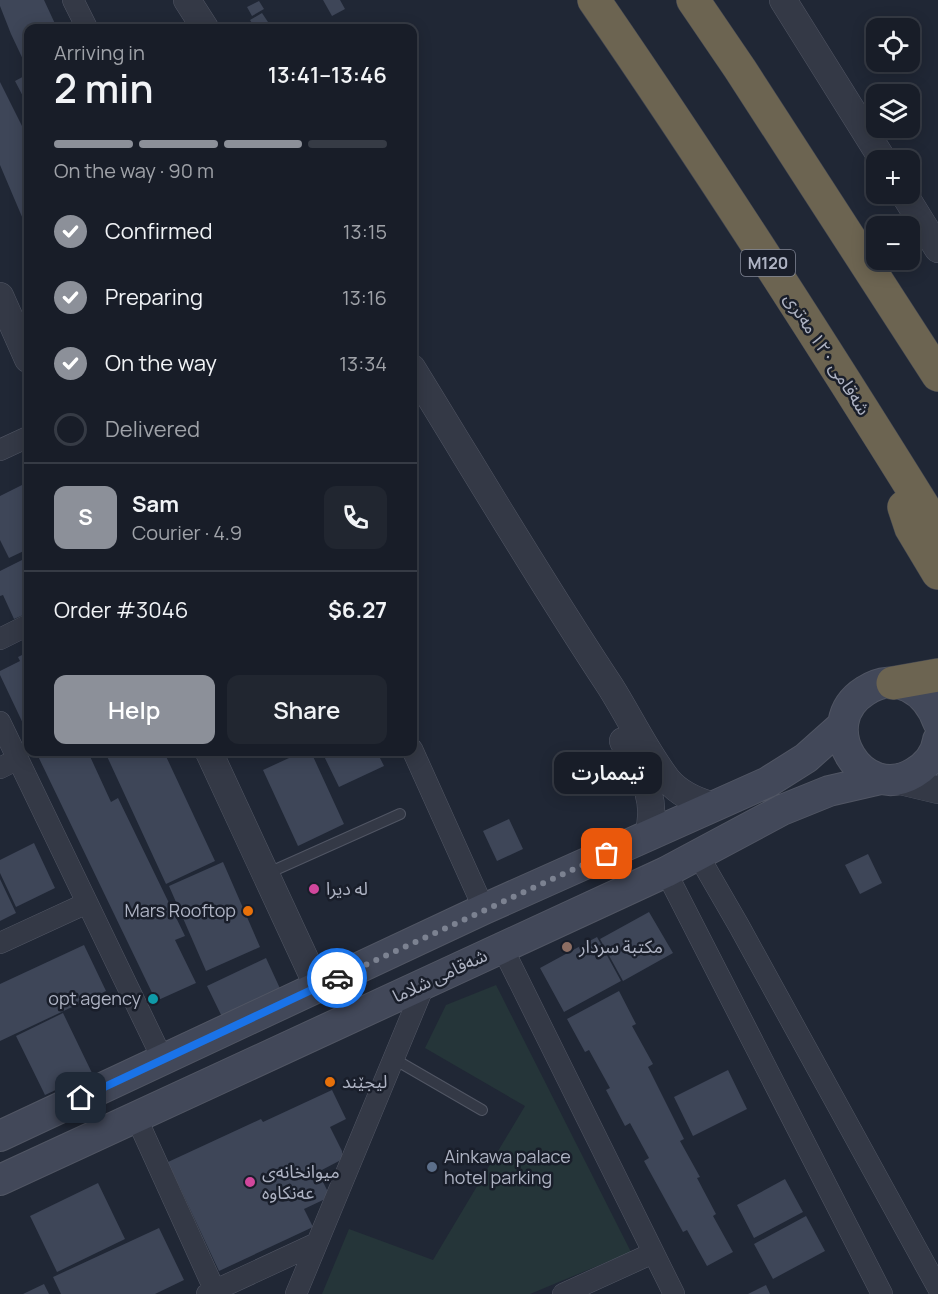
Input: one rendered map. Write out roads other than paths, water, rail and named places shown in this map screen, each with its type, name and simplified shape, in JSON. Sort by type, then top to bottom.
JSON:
[{"type":"highway","name":"شەقامی ١٢٠ مەتری","points":[[594,0],[650,81],[938,530]]},
{"type":"highway","points":[[693,0],[938,375]]},
{"type":"highway","points":[[879,435],[911,528],[938,573]]},
{"type":"highway","points":[[893,683],[938,675]]},
{"type":"main road","points":[[888,779],[867,773],[856,765],[843,740],[843,725],[847,711],[855,699],[866,690],[879,684],[893,683]]},
{"type":"main road","name":"شەقامی شلاما","points":[[0,1180],[666,872],[782,810],[830,791],[910,776],[922,769],[931,758],[938,738],[933,707],[909,686],[893,683]]},
{"type":"main road","points":[[0,1136],[484,909],[787,771],[806,758],[843,725]]},
{"type":"street","points":[[74,0],[85,24]]},
{"type":"street","points":[[187,0],[202,24]]},
{"type":"street","points":[[783,0],[877,150]]},
{"type":"street","points":[[910,204],[938,249]]},
{"type":"street","points":[[0,296],[24,350]]},
{"type":"street","points":[[417,377],[578,639],[669,781],[697,801],[714,806]]},
{"type":"street","points":[[0,450],[24,438]]},
{"type":"street","points":[[0,639],[24,627]]},
{"type":"street","points":[[578,639],[600,693],[650,791],[652,821],[648,835]]},
{"type":"street","points":[[0,722],[9,763],[87,903],[163,1060]]},
{"type":"street","points":[[211,756],[318,987]]},
{"type":"street","points":[[415,756],[484,909]]},
{"type":"street","points":[[888,779],[938,790]]},
{"type":"street","points":[[698,855],[938,1288]]},
{"type":"street","points":[[666,872],[882,1294]]},
{"type":"street","points":[[0,943],[87,903]]},
{"type":"street","points":[[502,947],[674,1294]]},
{"type":"street","points":[[296,1294],[425,983]]},
{"type":"street","points":[[136,1117],[211,1292],[317,1243]]},
{"type":"street","points":[[563,1294],[653,1253]]},
{"type":"lane","points":[[266,874],[400,814]]},
{"type":"lane","points":[[394,1059],[482,1110]]},
{"type":"place","name":"تیممارت","points":[[607,854]]},
{"type":"place","name":"له ديرا","points":[[314,889]]},
{"type":"place","name":"Mars Rooftop","points":[[248,911]]},
{"type":"place","name":"مكتبة سردار","points":[[567,947]]},
{"type":"place","name":"opt agency","points":[[153,999]]},
{"type":"place","name":"لیجێند","points":[[330,1082]]},
{"type":"place","name":"Ainkawa palace hotel parking","points":[[432,1167]]},
{"type":"place","name":"میوانخانەی عەنکاوە","points":[[250,1182]]}]
